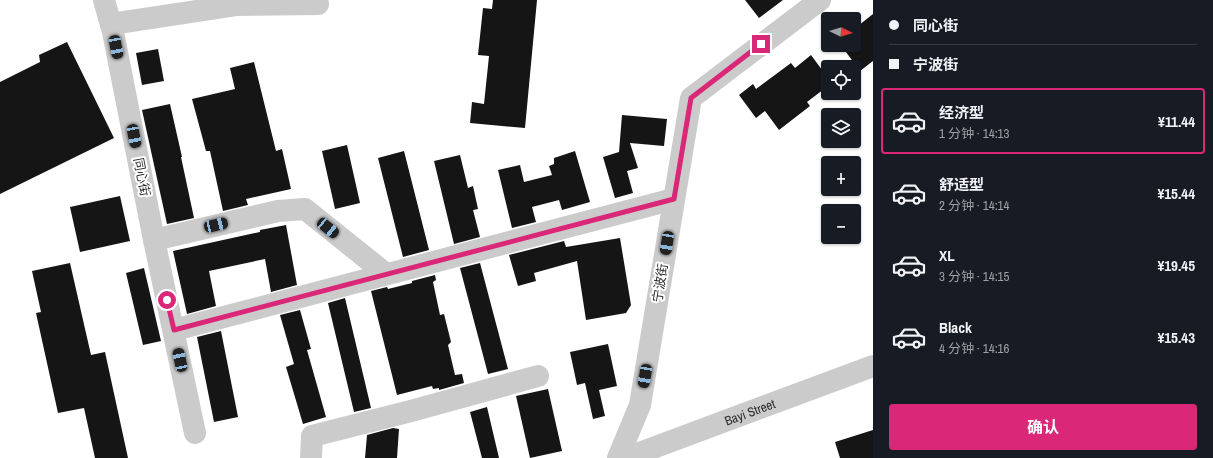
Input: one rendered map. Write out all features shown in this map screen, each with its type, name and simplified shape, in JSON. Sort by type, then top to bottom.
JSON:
[{"type":"street","name":"同心街","points":[[104,0],[111,24],[154,240],[195,433]]},
{"type":"street","name":"宁波街","points":[[618,458],[640,405],[691,98],[820,0]]},
{"type":"street","points":[[111,24],[236,5],[318,4]]},
{"type":"street","points":[[174,330],[674,199]]},
{"type":"street","points":[[154,240],[278,211],[305,209],[386,274]]},
{"type":"street","name":"Bayi Street","points":[[626,458],[873,366]]},
{"type":"street","points":[[311,458],[312,436],[411,411],[538,376]]},
{"type":"building","points":[[493,0],[537,0],[525,128],[470,123],[472,102],[484,104],[489,56],[478,55],[483,8],[492,9]]},
{"type":"building","points":[[745,0],[783,0],[759,18]]},
{"type":"building","points":[[873,14],[873,61],[861,70],[861,60],[852,60],[846,52],[861,52],[861,23]]},
{"type":"building","points":[[67,42],[114,138],[0,194],[0,82],[40,62],[39,55]]},
{"type":"building","points":[[158,49],[164,81],[142,85],[136,53]]},
{"type":"building","points":[[811,55],[821,69],[821,91],[807,102],[810,106],[779,130],[765,111],[756,118],[739,95],[753,84],[756,89],[791,63],[795,68]]},
{"type":"building","points":[[254,62],[276,151],[282,149],[291,189],[246,199],[248,205],[223,211],[210,151],[206,151],[192,99],[235,89],[230,68]]},
{"type":"building","points":[[170,104],[194,218],[167,224],[142,110]]},
{"type":"building","points":[[622,115],[667,119],[664,146],[630,143],[638,168],[627,171],[633,193],[615,198],[603,157],[619,152]]},
{"type":"building","points":[[347,145],[360,203],[335,209],[322,151]]},
{"type":"building","points":[[404,151],[429,250],[403,257],[378,158]]},
{"type":"building","points":[[575,151],[590,202],[562,210],[559,200],[532,207],[536,222],[512,228],[498,170],[520,165],[524,182],[552,175],[549,166],[554,164],[554,158]]},
{"type":"building","points":[[460,155],[468,188],[473,186],[478,209],[473,210],[480,237],[454,244],[434,161]]},
{"type":"building","points":[[120,196],[130,241],[80,252],[70,207]]},
{"type":"building","points":[[286,225],[297,285],[271,292],[265,259],[209,271],[216,306],[187,314],[173,251]]},
{"type":"building","points":[[620,238],[631,305],[626,313],[586,320],[577,261],[534,273],[536,281],[518,286],[509,255],[564,241],[566,247]]},
{"type":"building","points":[[70,263],[91,355],[105,352],[128,458],[95,458],[84,408],[58,413],[36,313],[41,312],[32,271]]},
{"type":"building","points":[[480,263],[508,369],[488,374],[460,268]]},
{"type":"building","points":[[144,268],[161,341],[143,345],[126,273]]},
{"type":"building","points":[[435,275],[436,280],[433,282],[440,315],[444,314],[451,342],[448,345],[455,375],[462,374],[464,383],[439,390],[439,388],[433,389],[432,386],[397,395],[371,291],[387,287],[388,289],[412,283],[412,281]]},
{"type":"building","points":[[345,298],[371,408],[354,412],[328,303]]},
{"type":"building","points":[[300,310],[311,349],[307,350],[326,417],[303,424],[286,367],[294,364],[280,315]]},
{"type":"building","points":[[221,331],[238,417],[214,422],[197,337]]},
{"type":"building","points":[[608,344],[617,386],[599,390],[605,416],[593,419],[585,383],[577,385],[570,352]]},
{"type":"building","points":[[548,389],[562,451],[530,458],[516,396]]},
{"type":"building","points":[[487,407],[499,458],[482,458],[470,412]]},
{"type":"building","points":[[393,428],[399,429],[397,458],[365,458],[367,435]]},
{"type":"building","points":[[873,430],[873,458],[840,458],[835,442]]},
{"type":"route","points":[[167,300],[174,330],[674,199],[691,98],[761,44]]}]
